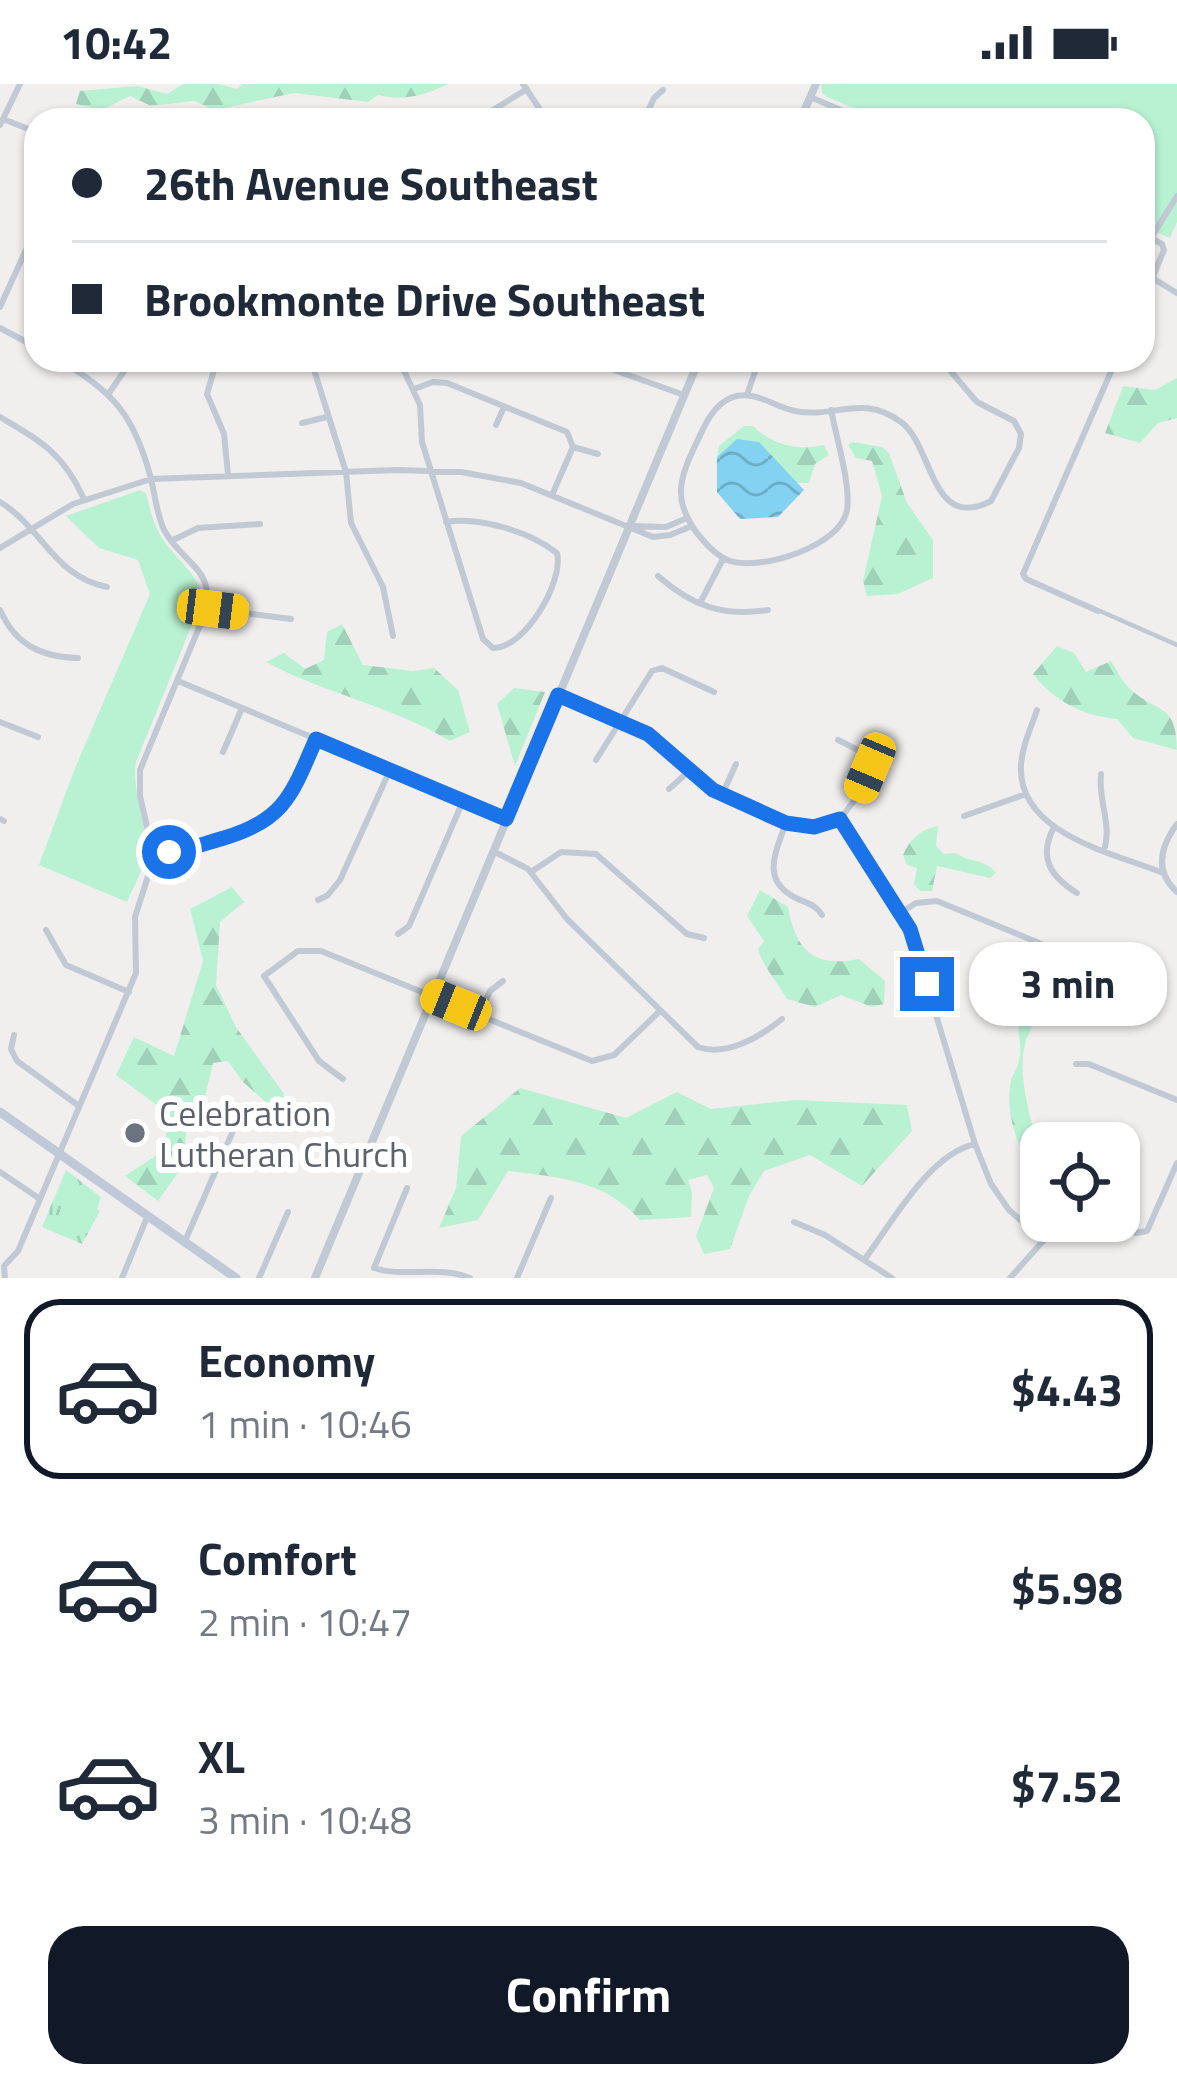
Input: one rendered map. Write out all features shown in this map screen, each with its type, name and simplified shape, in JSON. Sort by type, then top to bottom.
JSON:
[{"type":"main road","points":[[0,1112],[236,1278]]},
{"type":"street","points":[[2,122],[20,84]]},
{"type":"street","points":[[805,108],[816,84]]},
{"type":"street","points":[[494,108],[525,86]]},
{"type":"street","points":[[649,108],[663,90]]},
{"type":"street","points":[[810,98],[835,108]]},
{"type":"street","points":[[1155,225],[1177,196]]},
{"type":"street","points":[[1155,240],[1162,244],[1155,276]]},
{"type":"street","points":[[0,307],[24,254]]},
{"type":"street","points":[[5,1278],[2,1265],[18,1250],[138,964],[137,903],[151,852],[139,790],[140,770],[209,595],[202,574],[171,541],[157,513],[137,432],[109,393],[78,372]]},
{"type":"street","points":[[109,393],[124,372]]},
{"type":"street","points":[[213,372],[207,394],[224,434],[228,474]]},
{"type":"street","points":[[315,372],[346,472],[351,523],[382,587],[393,636]]},
{"type":"street","points":[[405,372],[420,405],[421,435],[446,522],[483,639],[499,649],[532,624],[559,557],[548,546],[505,530],[467,520],[446,522]]},
{"type":"street","points":[[620,372],[684,395]]},
{"type":"street","points":[[315,1278],[694,372]]},
{"type":"street","points":[[747,395],[755,372]]},
{"type":"street","points":[[831,410],[847,500],[844,520],[829,537],[778,559],[754,565],[723,559],[689,522],[681,484],[710,415],[723,402],[747,395],[796,411],[870,407],[901,422],[918,441],[943,495],[964,506],[983,506],[999,494],[1019,448],[1020,431],[1014,421],[977,402],[951,372]]},
{"type":"street","points":[[1110,372],[1024,567],[1026,579],[1177,645]]},
{"type":"street","points":[[414,389],[443,382],[567,432],[573,447],[552,496]]},
{"type":"street","points":[[496,425],[504,407]]},
{"type":"street","points":[[0,417],[54,451],[84,499]]},
{"type":"street","points":[[302,423],[328,417]]},
{"type":"street","points":[[573,447],[598,454]]},
{"type":"street","points":[[0,548],[28,527],[84,499],[151,479],[228,474],[431,470],[497,477],[640,534],[661,537],[689,522]]},
{"type":"street","points":[[0,502],[65,569],[83,581],[107,587]]},
{"type":"street","points":[[171,541],[198,528],[260,524]]},
{"type":"street","points":[[699,604],[723,559]]},
{"type":"street","points":[[658,576],[699,604],[735,614],[768,610]]},
{"type":"street","points":[[207,608],[291,619]]},
{"type":"street","points":[[0,610],[17,640],[61,658],[78,658]]},
{"type":"street","points":[[596,760],[656,669],[714,692]]},
{"type":"street","points":[[177,680],[506,819]]},
{"type":"street","points":[[558,695],[662,742],[688,772],[722,795],[786,823],[814,827],[840,819],[857,797],[870,759],[838,740]]},
{"type":"street","points":[[223,752],[242,708]]},
{"type":"street","points":[[1037,710],[1022,760],[1026,794],[1054,827],[1163,873],[1177,892]]},
{"type":"street","points":[[0,722],[38,737]]},
{"type":"street","points":[[151,852],[178,851],[267,821],[290,797],[316,739]]},
{"type":"street","points":[[722,795],[736,764]]},
{"type":"street","points":[[317,900],[340,880],[390,770]]},
{"type":"street","points":[[669,789],[688,772]]},
{"type":"street","points":[[1102,774],[1100,792],[1108,825],[1105,849]]},
{"type":"street","points":[[964,816],[1026,794]]},
{"type":"street","points":[[398,934],[409,926],[463,801]]},
{"type":"street","points":[[840,819],[916,946],[975,1144],[998,1195],[1020,1220]]},
{"type":"street","points":[[786,823],[775,858],[775,880],[781,890],[818,907],[822,915]]},
{"type":"street","points":[[1163,873],[1162,851],[1177,824]]},
{"type":"street","points":[[1054,827],[1045,848],[1046,862],[1055,878],[1077,893]]},
{"type":"street","points":[[493,851],[531,872],[555,907],[698,1047],[711,1052],[760,1036],[782,1019]]},
{"type":"street","points":[[531,872],[561,852],[596,854],[687,934],[704,938]]},
{"type":"street","points":[[899,913],[916,903],[937,902],[1100,968]]},
{"type":"street","points":[[46,930],[66,965],[129,992]]},
{"type":"street","points":[[343,1079],[320,1061],[264,976],[298,951],[321,951],[597,1061],[614,1055],[659,1012]]},
{"type":"street","points":[[479,1015],[490,991],[503,982]]},
{"type":"street","points":[[14,1035],[11,1049],[16,1061],[79,1106]]},
{"type":"street","points":[[1076,1064],[1089,1064],[1177,1100]]},
{"type":"street","points":[[185,1241],[233,1131]]},
{"type":"street","points":[[864,1260],[938,1162],[975,1144]]},
{"type":"street","points":[[1140,1232],[1177,1163]]},
{"type":"street","points":[[0,1172],[40,1199]]},
{"type":"street","points":[[407,1188],[374,1268],[392,1274],[453,1272],[470,1278]]},
{"type":"street","points":[[517,1278],[551,1198]]},
{"type":"street","points":[[259,1278],[288,1212]]},
{"type":"street","points":[[122,1278],[148,1215]]},
{"type":"street","points":[[794,1222],[825,1234],[892,1278]]},
{"type":"street","points":[[1010,1278],[1040,1242]]},
{"type":"green space","points":[[183,84],[237,89],[242,84],[448,84],[414,96],[378,95],[368,102],[294,93],[224,108],[194,101],[151,106],[130,96],[106,108],[76,104],[80,91],[137,86],[167,94]]},
{"type":"green space","points":[[821,84],[1177,84],[1177,222],[1170,238],[1155,232],[1155,108],[854,108],[822,93]]},
{"type":"green space","points":[[1177,378],[1177,418],[1158,423],[1140,443],[1105,433],[1123,386],[1155,390]]},
{"type":"green space","points":[[744,426],[753,426],[786,445],[824,445],[829,455],[815,464],[809,483],[717,457],[719,446]]},
{"type":"green space","points":[[848,445],[882,447],[889,453],[907,503],[933,540],[933,578],[898,594],[867,596],[863,581],[882,496],[872,461],[856,458]]},
{"type":"green space","points":[[140,490],[146,493],[161,535],[193,576],[202,600],[136,762],[147,846],[127,902],[39,865],[150,594],[138,560],[99,548],[66,516]]},
{"type":"green space","points":[[342,624],[363,665],[413,671],[434,668],[458,690],[470,732],[450,741],[266,662],[284,653],[305,669],[324,660],[327,632]]},
{"type":"green space","points":[[1057,646],[1074,653],[1086,672],[1111,661],[1127,686],[1169,716],[1177,750],[1133,738],[1117,719],[1081,711],[1050,692],[1033,674]]},
{"type":"green space","points":[[514,688],[545,692],[515,766],[497,704]]},
{"type":"green space","points":[[938,826],[936,846],[944,854],[956,853],[996,873],[990,878],[937,866],[932,891],[920,891],[914,884],[917,868],[907,865],[903,855],[917,836]]},
{"type":"green space","points":[[232,887],[244,902],[220,922],[216,985],[236,1027],[284,1094],[279,1127],[263,1126],[268,1104],[228,1061],[213,1063],[204,1101],[187,1120],[184,1164],[158,1201],[125,1176],[160,1153],[169,1126],[161,1108],[116,1075],[134,1037],[174,1056],[203,961],[190,909]]},
{"type":"green space","points":[[760,890],[788,907],[796,935],[810,953],[830,961],[859,959],[885,981],[884,1004],[872,1007],[841,995],[815,1007],[787,999],[763,961],[758,949],[764,941],[747,916]]},
{"type":"green space","points":[[1039,1002],[1045,1008],[1024,1049],[1031,1122],[1020,1122],[1020,1145],[1009,1094],[1019,1061],[1025,1005]]},
{"type":"green space","points":[[520,1088],[626,1118],[677,1092],[711,1109],[795,1100],[907,1105],[912,1131],[862,1186],[810,1155],[764,1171],[749,1196],[730,1249],[704,1254],[696,1236],[714,1188],[707,1175],[688,1180],[691,1217],[640,1220],[596,1188],[508,1171],[478,1220],[439,1228],[456,1188],[461,1136]]},
{"type":"green space","points":[[66,1170],[101,1197],[100,1211],[82,1244],[42,1227]]},
{"type":"water","points":[[737,439],[759,442],[804,490],[778,517],[740,519],[717,492],[717,457]]},
{"type":"place","name":"Celebration Lutheran Church","points":[[135,1133]]},
{"type":"route","points":[[169,852],[249,830],[272,817],[293,791],[316,739],[506,819],[558,695],[648,734],[713,790],[786,823],[814,827],[840,819],[910,929],[927,984]]}]
